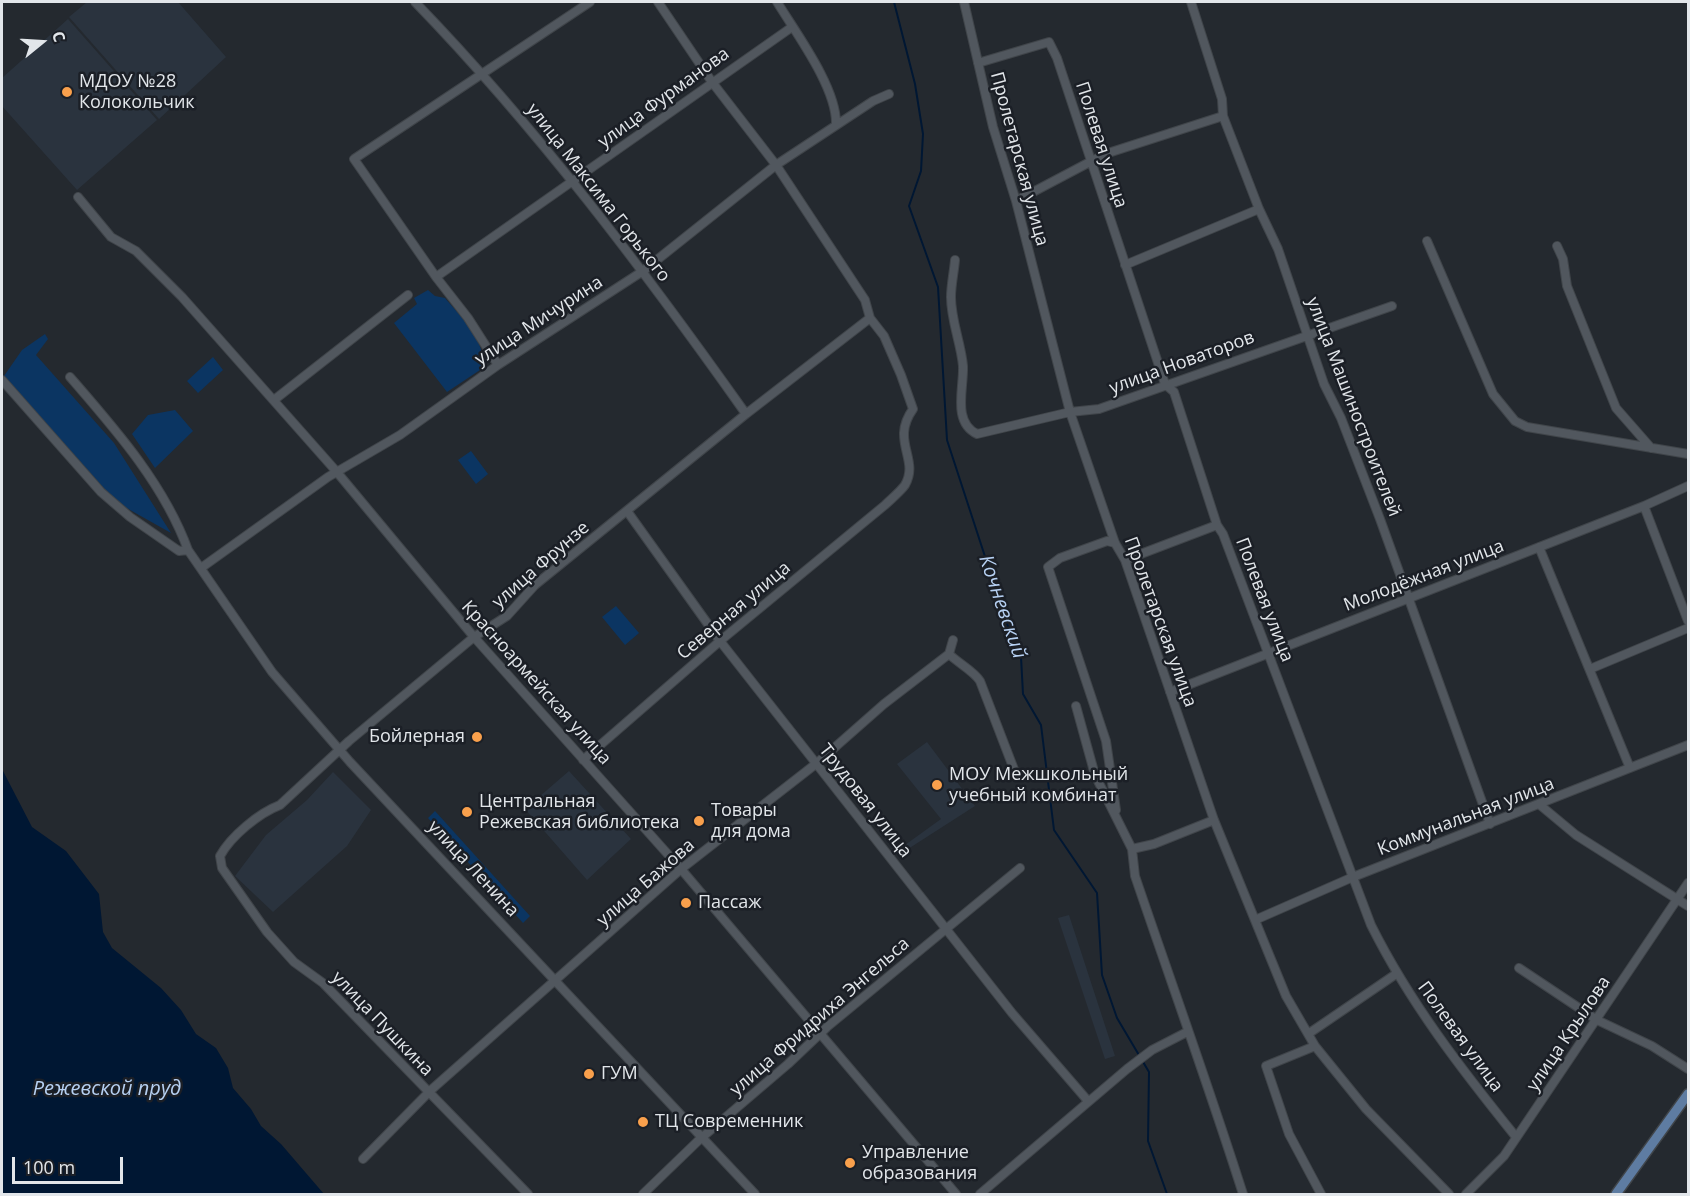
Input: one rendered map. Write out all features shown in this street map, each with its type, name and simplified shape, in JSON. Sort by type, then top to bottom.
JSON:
[{"type":"main road","points":[[1616,1194],[1689,1094]]},
{"type":"street","name":"улица Максима Горького","points":[[415,2],[483,72],[643,271],[746,414]]},
{"type":"street","points":[[498,365],[468,318],[436,277],[354,159],[590,2]]},
{"type":"street","points":[[658,2],[712,82],[776,165],[865,300],[870,318]]},
{"type":"street","points":[[777,2],[807,48],[831,97],[836,112],[836,124]]},
{"type":"street","name":"Пролетарская улица","points":[[964,2],[1070,412],[1115,543],[1125,560],[1214,820],[1287,996],[1315,1046],[1366,1109],[1449,1194]]},
{"type":"street","name":"улица Машиностроителей","points":[[1191,2],[1222,99],[1223,116],[1259,209],[1278,249],[1309,334],[1324,384],[1356,459],[1490,824]]},
{"type":"street","name":"улица Фурманова","points":[[436,277],[792,27]]},
{"type":"street","name":"Полевая улица","points":[[978,63],[1049,42],[1058,58],[1165,384],[1174,392],[1217,525],[1223,534],[1371,925],[1396,975],[1453,1059],[1516,1137]]},
{"type":"street","name":"улица Мичурина","points":[[201,568],[336,471],[400,435],[498,365],[643,271],[776,165],[873,100],[889,94]]},
{"type":"street","points":[[1016,201],[1091,164],[1105,154],[1223,116]]},
{"type":"street","name":"Красноармейская улица","points":[[78,196],[111,237],[136,251],[182,297],[274,400],[474,637],[681,869],[956,1194]]},
{"type":"street","points":[[1125,265],[1259,209]]},
{"type":"street","points":[[1427,241],[1493,394],[1515,421],[1527,427],[1689,454]]},
{"type":"street","points":[[1557,246],[1563,260],[1567,286],[1616,408],[1651,448]]},
{"type":"street","name":"улица Новаторов","points":[[955,260],[951,298],[963,367],[960,400],[970,431],[977,434],[1070,412],[1099,409],[1392,306]]},
{"type":"street","points":[[274,400],[408,295]]},
{"type":"street","name":"улица Фрунзе","points":[[222,868],[220,856],[224,850],[270,809],[280,805],[329,757],[341,752],[350,741],[474,637],[507,616],[535,585],[746,414],[870,318]]},
{"type":"street","name":"Северная улица","points":[[583,760],[720,641],[885,506],[904,485],[909,473],[901,432],[904,421],[912,408],[884,336],[870,318]]},
{"type":"street","name":"улица Ленина","points":[[70,377],[122,436],[180,529],[188,550],[272,672],[341,752],[755,1194]]},
{"type":"street","points":[[2,380],[108,498],[130,518],[179,551],[188,550]]},
{"type":"street","name":"Молодёжная улица","points":[[1170,693],[1644,506],[1689,486]]},
{"type":"street","points":[[1644,506],[1689,621]]},
{"type":"street","name":"Трудовая улица","points":[[627,511],[720,641],[946,930],[1088,1101]]},
{"type":"street","points":[[1125,560],[1217,525]]},
{"type":"street","points":[[1115,543],[1107,541],[1098,544],[1060,558],[1048,567],[1106,741],[1117,818]]},
{"type":"street","points":[[1539,547],[1630,768]]},
{"type":"street","points":[[1590,669],[1689,628]]},
{"type":"street","points":[[953,640],[950,654],[966,671],[976,675],[980,681],[1015,772]]},
{"type":"street","name":"улица Бажова","points":[[363,1159],[428,1093],[681,869],[817,763],[884,705],[950,654]]},
{"type":"street","points":[[1076,706],[1095,775],[1132,849],[1135,876],[1187,1032],[1208,1084],[1243,1194]]},
{"type":"street","name":"Коммунальная улица","points":[[1255,920],[1353,877],[1689,745]]},
{"type":"street","points":[[1540,805],[1576,835],[1689,906]]},
{"type":"street","points":[[1132,849],[1154,844],[1214,820]]},
{"type":"street","name":"улица Пушкина","points":[[222,868],[267,932],[294,962],[323,983],[528,1194]]},
{"type":"street","name":"улица Фридриха Энгельса","points":[[643,1194],[702,1138],[820,1034],[1020,868]]},
{"type":"street","name":"улица Крылова","points":[[1466,1194],[1504,1156],[1689,883]]},
{"type":"street","points":[[1519,968],[1597,1020],[1652,1046],[1689,1069]]},
{"type":"street","points":[[1308,1034],[1396,975]]},
{"type":"street","points":[[980,1194],[1127,1069],[1152,1050],[1187,1032]]},
{"type":"street","points":[[1315,1046],[1266,1066],[1289,1134],[1322,1194]]},
{"type":"shaded area","points":[[87,2],[178,2],[226,57],[159,119],[69,17]]},
{"type":"shaded area","name":"МДОУ №28 Колокольчик","points":[[68,19],[157,120],[77,190],[2,106],[2,78]]},
{"type":"shaded area","points":[[428,290],[435,296],[445,298],[466,322],[481,350],[480,370],[447,392],[394,323],[417,304],[414,298]]},
{"type":"shaded area","points":[[45,334],[48,339],[36,355],[114,443],[171,533],[123,506],[108,493],[4,376],[22,350]]},
{"type":"shaded area","points":[[213,357],[223,370],[198,393],[187,381]]},
{"type":"shaded area","points":[[175,410],[193,431],[155,468],[132,434],[148,415]]},
{"type":"shaded area","points":[[471,451],[488,474],[476,484],[458,460]]},
{"type":"shaded area","points":[[616,606],[639,633],[625,645],[602,617]]},
{"type":"shaded area","name":"МОУ Межшкольный учебный комбинат","points":[[927,742],[975,806],[908,849],[905,845],[941,819],[897,764]]},
{"type":"shaded area","points":[[569,771],[631,839],[587,880],[525,809]]},
{"type":"shaded area","points":[[333,772],[371,810],[347,846],[273,912],[235,876],[266,835],[307,800]]},
{"type":"shaded area","points":[[435,811],[530,916],[523,923],[428,818]]},
{"type":"shaded area","points":[[1069,915],[1115,1056],[1105,1059],[1058,918]]},
{"type":"water","name":"Режевской пруд","points":[[2,769],[32,827],[66,851],[99,894],[103,932],[112,948],[161,988],[181,1010],[196,1034],[216,1048],[228,1068],[233,1088],[251,1109],[261,1126],[281,1144],[324,1194],[2,1194]]},
{"type":"waterway","name":"Кочневский","points":[[894,2],[915,84],[923,134],[921,171],[909,206],[938,287],[947,440],[1007,624],[1021,657],[1023,694],[1041,725],[1054,830],[1097,893],[1102,975],[1117,1018],[1149,1072],[1148,1141],[1167,1194]]},
{"type":"place","name":"МДОУ №28 Колокольчик","points":[[67,92]]},
{"type":"place","name":"Бойлерная","points":[[477,737]]},
{"type":"place","name":"МОУ Межшкольный учебный комбинат","points":[[937,785]]},
{"type":"place","name":"Центральная Режевская библиотека","points":[[467,812]]},
{"type":"place","name":"Товары для дома","points":[[699,821]]},
{"type":"place","name":"Пассаж","points":[[686,903]]},
{"type":"place","name":"ГУМ","points":[[589,1074]]},
{"type":"place","name":"ТЦ Современник","points":[[643,1122]]},
{"type":"place","name":"Управление образования","points":[[850,1163]]}]
